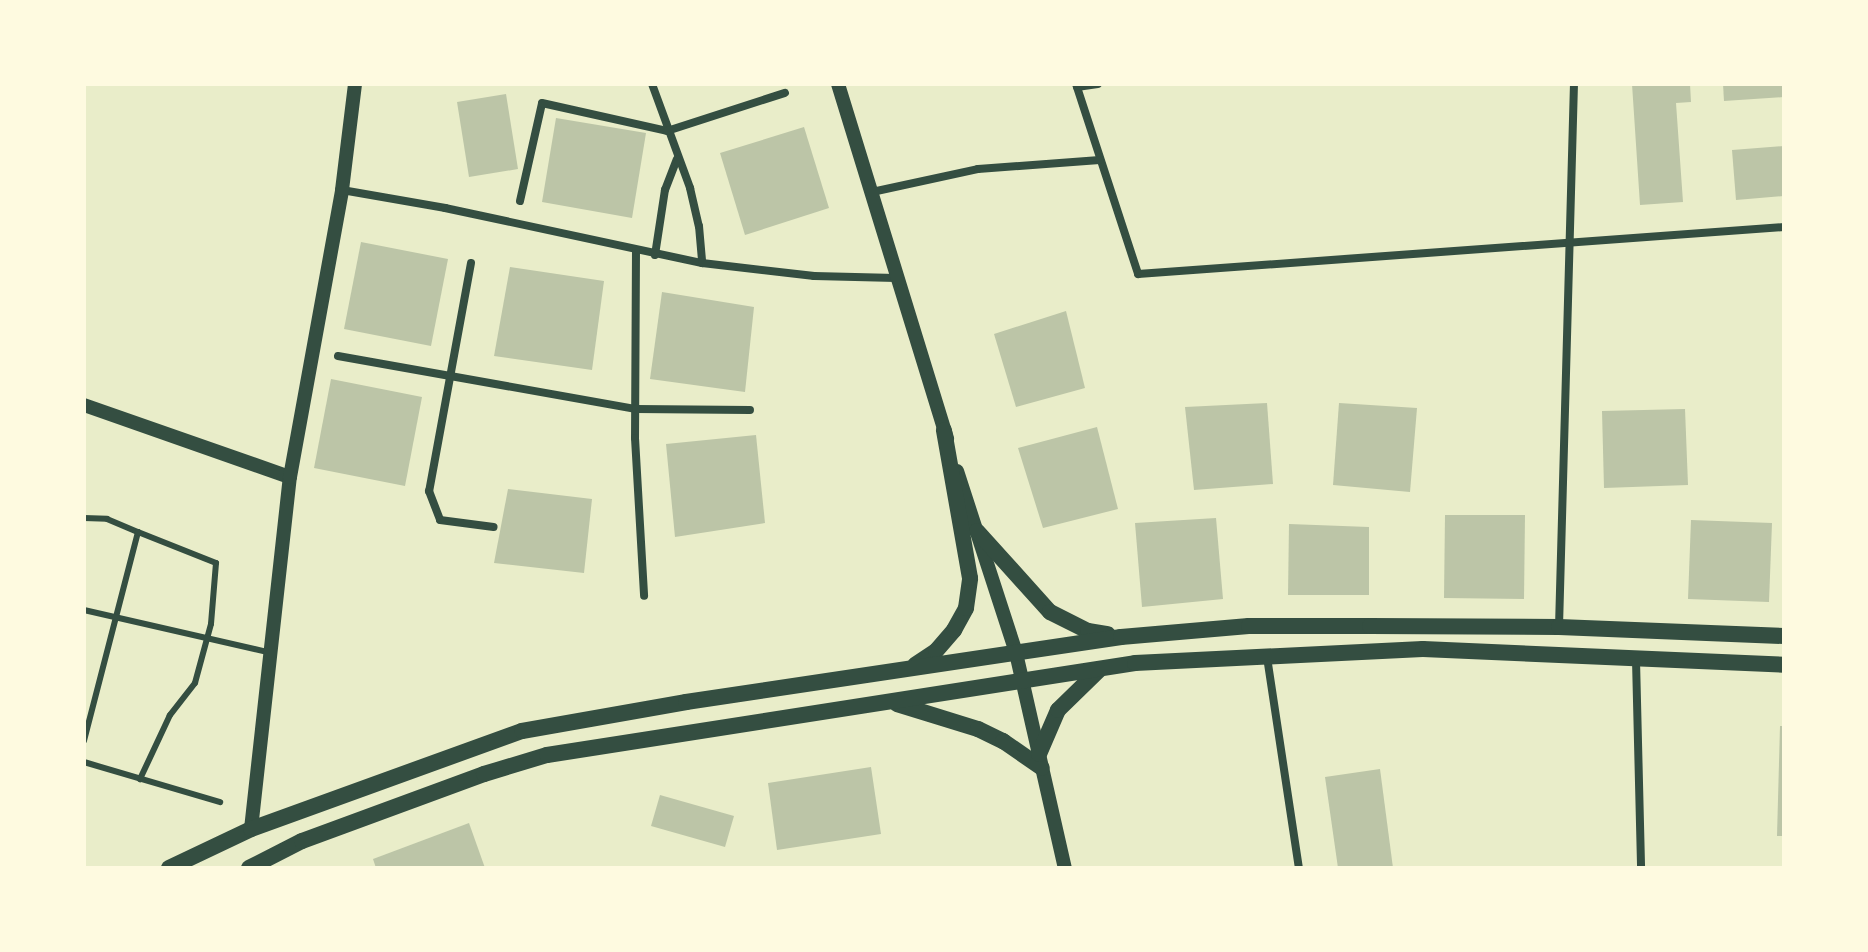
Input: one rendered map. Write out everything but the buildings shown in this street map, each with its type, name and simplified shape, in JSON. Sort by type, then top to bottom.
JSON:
[{"type":"main road","points":[[911,669],[936,651],[966,608],[970,578],[944,430]]},
{"type":"main road","points":[[977,531],[1050,612],[1088,631],[1121,637]]},
{"type":"main road","points":[[169,868],[251,829],[522,731],[1121,637],[1249,626],[1559,627],[1784,636]]},
{"type":"main road","points":[[249,868],[302,841],[484,774],[547,755],[1135,663],[1423,649],[1784,665]]},
{"type":"main road","points":[[888,702],[978,729],[1040,761],[1058,710],[1100,669]]},
{"type":"street","points":[[251,829],[290,477],[342,190],[355,84]]},
{"type":"street","points":[[652,84],[696,214],[702,263]]},
{"type":"street","points":[[838,84],[896,278],[1016,653],[1065,868]]},
{"type":"street","points":[[1098,84],[1077,85],[1138,274],[1784,227]]},
{"type":"street","points":[[1559,627],[1567,243],[1574,84]]},
{"type":"street","points":[[520,201],[542,103],[667,131],[785,93]]},
{"type":"street","points":[[655,255],[665,190],[677,158]]},
{"type":"street","points":[[872,192],[978,169],[1100,160]]},
{"type":"street","points":[[342,190],[445,208],[702,263],[814,276],[896,278]]},
{"type":"street","points":[[636,251],[636,409],[644,596]]},
{"type":"street","points":[[471,263],[429,491],[440,520],[494,527]]},
{"type":"street","points":[[338,356],[636,409],[750,410]]},
{"type":"street","points":[[84,405],[290,477]]},
{"type":"street","points":[[1267,656],[1299,868]]},
{"type":"street","points":[[1636,660],[1641,868]]},
{"type":"lane","points":[[84,518],[107,519],[216,563],[208,640],[195,683],[170,715],[140,779]]},
{"type":"lane","points":[[84,741],[138,532]]},
{"type":"lane","points":[[84,610],[271,653]]},
{"type":"lane","points":[[84,762],[220,802]]}]
